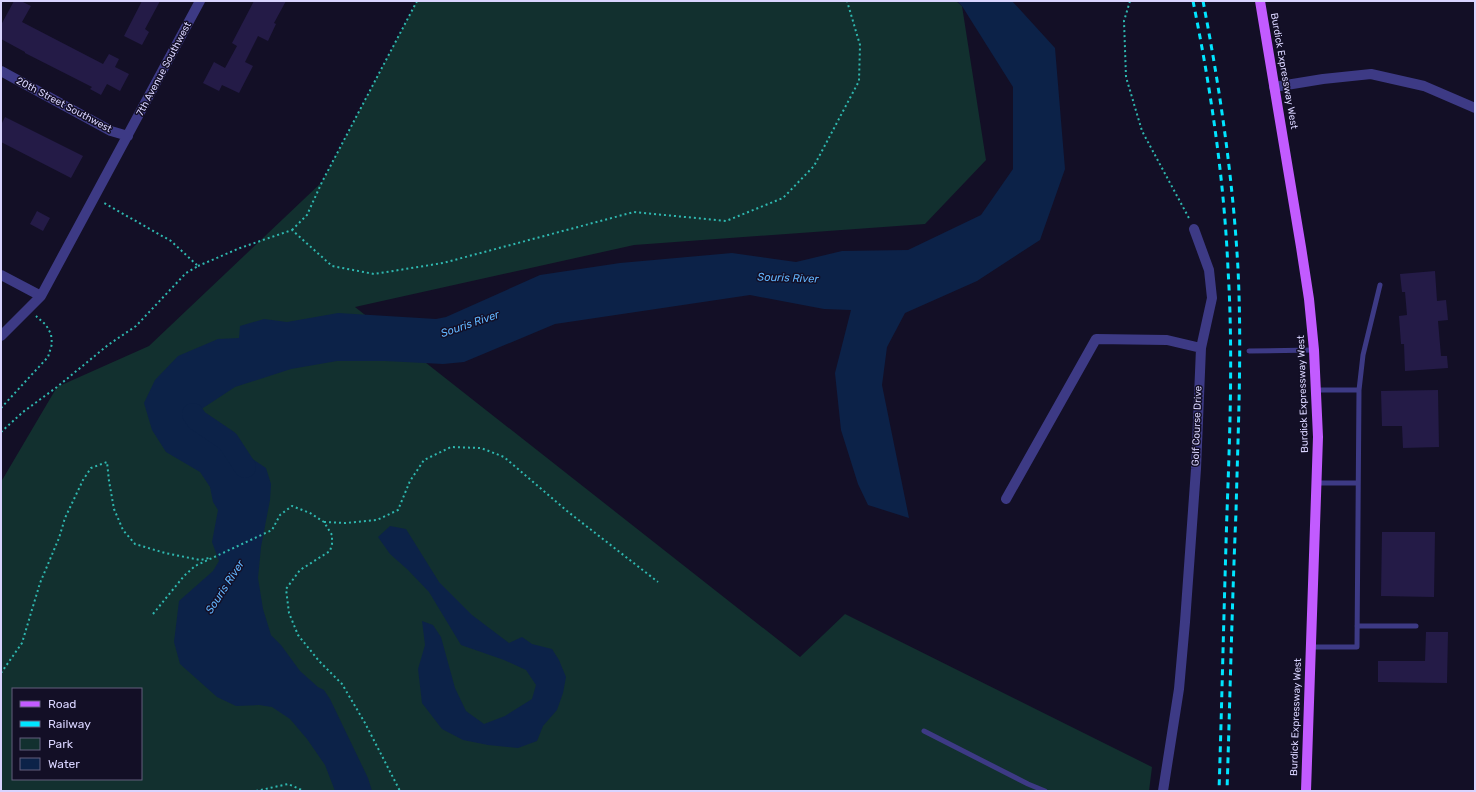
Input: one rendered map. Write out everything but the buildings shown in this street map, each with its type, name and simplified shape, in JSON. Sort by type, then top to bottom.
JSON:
[{"type":"main road","name":"Burdick Expressway West","points":[[1260,1],[1301,247],[1309,299],[1314,350],[1318,437],[1306,791]]},
{"type":"street","name":"7th Avenue Southwest","points":[[1,336],[41,296],[200,1]]},
{"type":"street","name":"20th Street Southwest","points":[[1,72],[112,131],[128,136]]},
{"type":"street","points":[[1274,87],[1323,79],[1371,74],[1424,86],[1475,108]]},
{"type":"street","name":"Golf Course Drive","points":[[1163,791],[1179,689],[1185,622],[1196,469],[1200,348],[1212,298],[1209,270],[1194,228]]},
{"type":"street","points":[[1,275],[41,296]]},
{"type":"street","points":[[1006,499],[1096,339],[1167,340],[1200,348]]},
{"type":"lane","points":[[1310,647],[1357,647],[1359,390],[1363,355],[1380,285]]},
{"type":"lane","points":[[1249,351],[1314,350]]},
{"type":"lane","points":[[1316,390],[1359,390]]},
{"type":"lane","points":[[1316,483],[1358,483]]},
{"type":"lane","points":[[1357,626],[1416,626]]},
{"type":"lane","points":[[924,731],[1028,784],[1045,791]]},
{"type":"path","points":[[1,432],[23,412],[108,345],[136,326],[186,273],[198,266],[240,248],[292,230],[306,215],[417,1]]},
{"type":"path","points":[[292,230],[332,266],[374,274],[443,263],[634,212],[726,221],[783,198],[814,166],[859,81],[860,45],[847,1]]},
{"type":"path","points":[[1130,1],[1124,21],[1126,77],[1142,131],[1194,228]]},
{"type":"path","points":[[94,198],[171,241],[198,266]]},
{"type":"path","points":[[1,408],[48,357],[52,344],[51,334],[46,325],[28,309]]},
{"type":"path","points":[[324,522],[345,523],[377,520],[398,510],[410,481],[424,460],[451,448],[481,448],[504,457],[567,511],[658,582]]},
{"type":"path","points":[[1,673],[22,642],[40,583],[59,538],[65,518],[83,480],[91,468],[107,462],[108,481],[114,510],[123,530],[135,544],[165,553],[200,560],[214,557]]},
{"type":"path","points":[[153,614],[184,576],[195,566],[272,530],[280,515],[292,506],[310,513],[324,522],[332,535],[330,551],[300,570],[286,589],[289,613],[298,636],[319,661],[342,684],[365,723],[400,791]]},
{"type":"path","points":[[256,791],[288,784],[304,791]]},
{"type":"green space","points":[[417,1],[956,1],[962,6],[986,160],[925,224],[634,245],[355,307],[800,657],[845,614],[1152,767],[1149,791],[1,791],[1,482],[57,387],[149,346],[322,182]]},
{"type":"water","points":[[957,1],[1012,1],[1055,48],[1065,169],[1040,240],[977,281],[905,313],[887,347],[882,385],[909,518],[868,505],[858,484],[841,430],[835,373],[851,310],[824,309],[750,295],[555,324],[464,362],[443,364],[385,361],[337,361],[291,369],[235,387],[200,410],[216,432],[266,468],[271,484],[270,500],[261,547],[258,578],[263,609],[271,635],[281,645],[300,671],[318,687],[324,690],[330,699],[368,778],[372,791],[335,791],[325,765],[307,739],[290,719],[272,707],[259,705],[236,706],[217,697],[180,664],[174,642],[179,601],[213,571],[219,561],[212,542],[218,510],[213,502],[210,487],[200,472],[166,452],[152,430],[144,403],[155,380],[178,356],[218,339],[239,338],[240,326],[264,319],[287,322],[338,313],[436,319],[446,317],[540,275],[620,263],[732,253],[796,262],[842,251],[908,250],[981,215],[1013,169],[1013,87],[962,6]]},
{"type":"water","points":[[390,526],[406,529],[439,582],[472,615],[509,643],[522,637],[532,644],[552,649],[559,660],[566,677],[563,693],[557,710],[543,726],[537,741],[518,748],[488,745],[463,740],[442,729],[422,703],[418,669],[425,645],[422,621],[433,625],[441,637],[455,688],[466,711],[484,724],[505,716],[532,699],[536,685],[526,670],[504,660],[461,645],[429,592],[390,554],[378,537]]},
{"type":"waterway","name":"Souris River","points":[[193,414],[197,420],[228,441],[245,467]]},
{"type":"railway","points":[[1193,1],[1206,68],[1216,135],[1226,235],[1230,299],[1230,421],[1219,791]]},
{"type":"railway","points":[[1203,1],[1215,67],[1229,168],[1236,235],[1239,299],[1239,421],[1227,791]]}]
